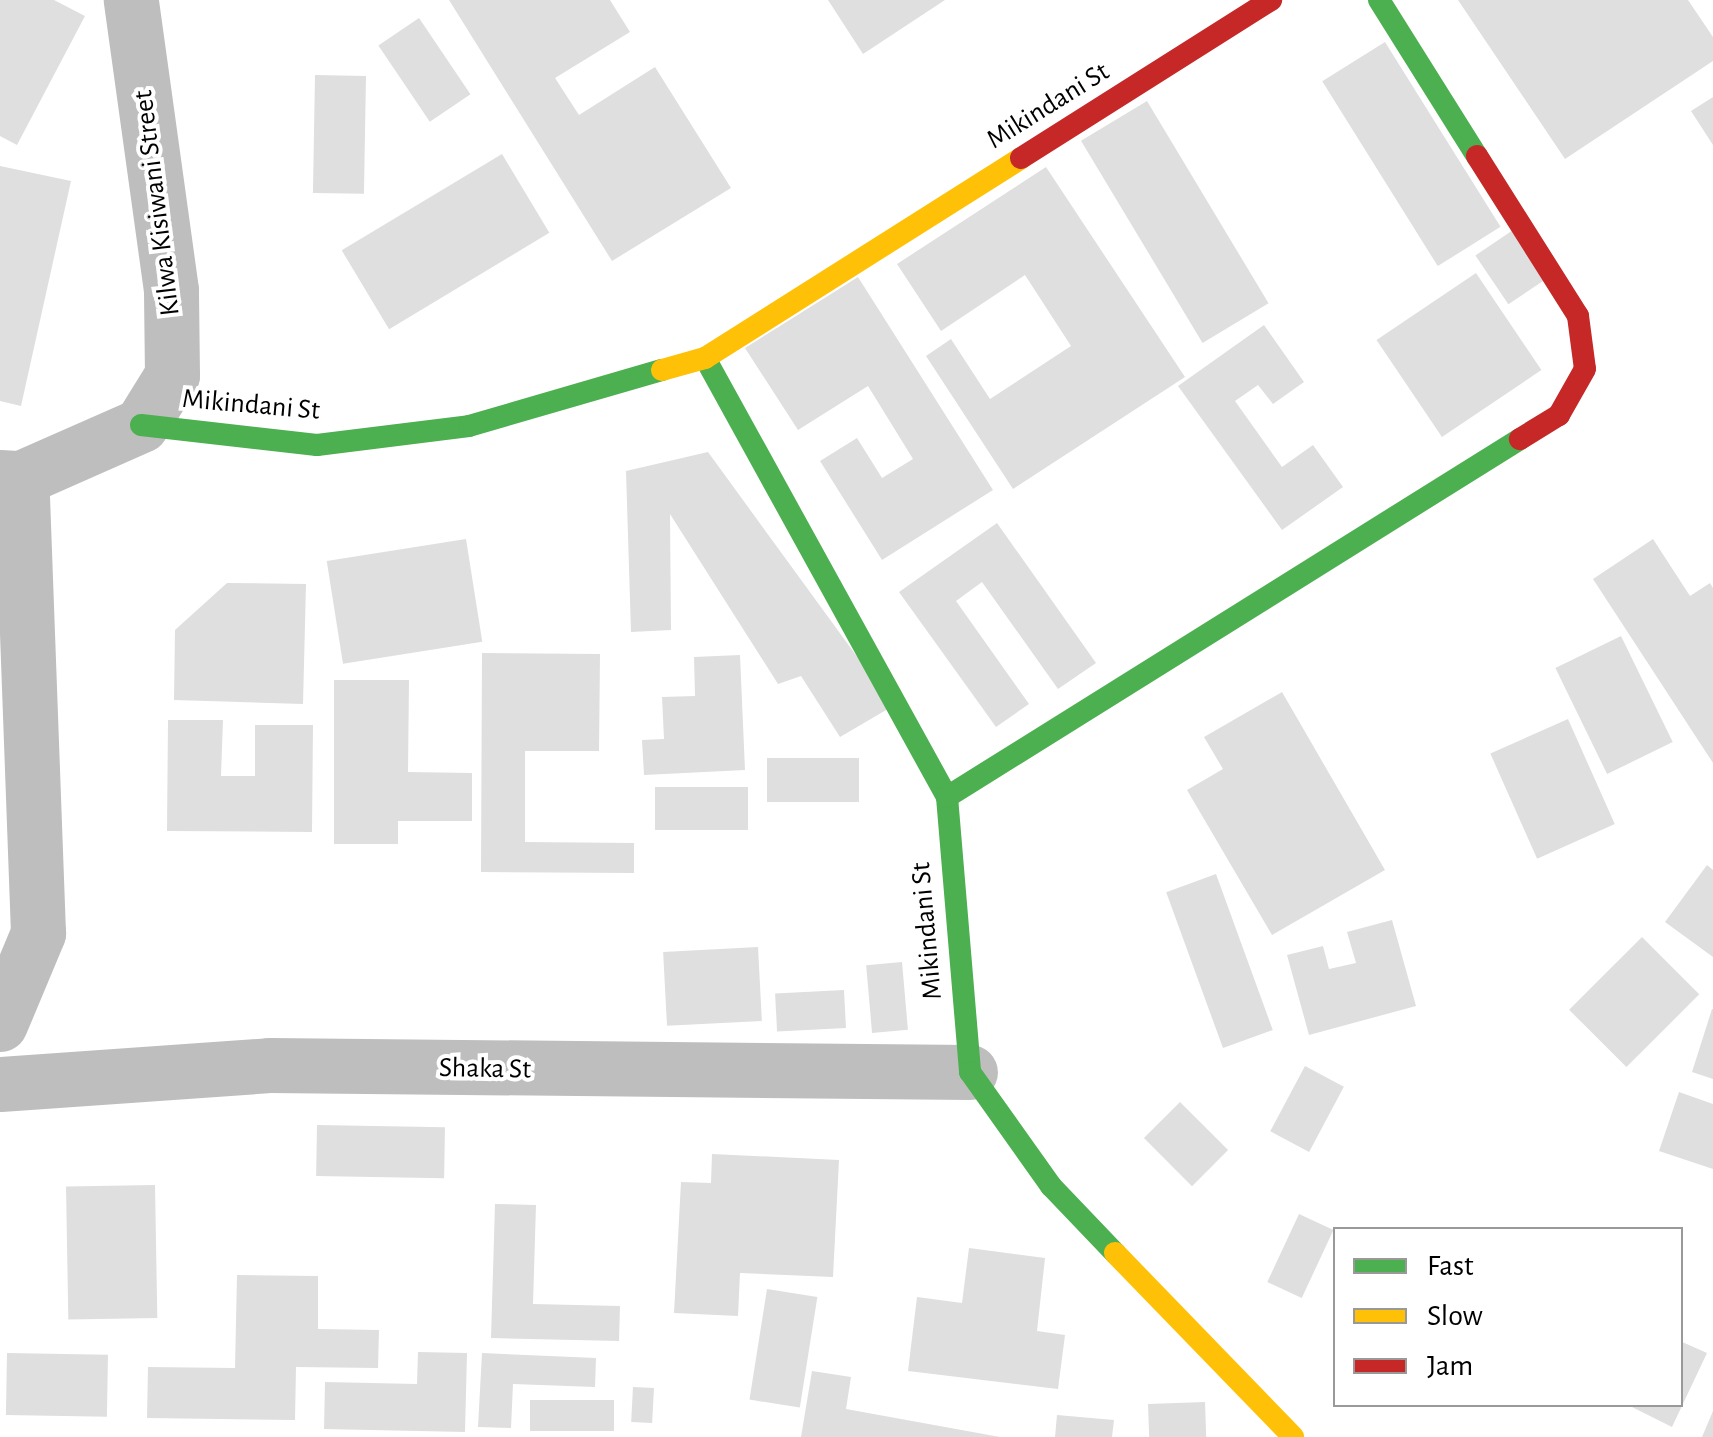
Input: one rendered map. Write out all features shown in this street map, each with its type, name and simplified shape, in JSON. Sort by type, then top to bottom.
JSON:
[{"type":"street","name":"Kilwa Kisiwani Street","points":[[131,0],[171,290],[172,375],[141,425]]},
{"type":"street","name":"Mikindani St","points":[[141,425],[317,445],[470,426],[705,358],[1271,0]]},
{"type":"street","points":[[947,797],[1558,415],[1585,369],[1578,316],[1379,0]]},
{"type":"street","name":"Mikindani St","points":[[705,358],[947,797],[970,1072]]},
{"type":"street","points":[[0,1024],[38,933],[11,478],[141,425]]},
{"type":"street","name":"Shaka St","points":[[0,1084],[269,1064],[970,1072]]},
{"type":"street","points":[[970,1072],[1051,1186],[1293,1437]]},
{"type":"building","points":[[0,0],[54,0],[85,16],[17,145],[0,136]]},
{"type":"building","points":[[449,0],[610,0],[630,32],[555,78],[579,115],[655,67],[731,188],[612,261]]},
{"type":"building","points":[[828,0],[945,0],[863,54]]},
{"type":"building","points":[[1458,0],[1688,0],[1713,37],[1713,61],[1565,159]]},
{"type":"building","points":[[419,18],[470,94],[430,122],[378,45]]},
{"type":"building","points":[[1385,42],[1501,227],[1438,266],[1322,81]]},
{"type":"building","points":[[315,75],[366,76],[364,194],[313,193]]},
{"type":"building","points":[[1713,97],[1713,145],[1691,111]]},
{"type":"building","points":[[1147,101],[1269,303],[1203,343],[1081,141]]},
{"type":"building","points":[[502,154],[549,233],[389,329],[342,250]]},
{"type":"building","points":[[0,166],[71,181],[21,406],[0,401]]},
{"type":"building","points":[[1046,167],[1185,377],[1013,489],[926,356],[951,339],[990,399],[1071,346],[1025,275],[941,331],[897,264]]},
{"type":"building","points":[[1516,228],[1549,277],[1508,304],[1475,255]]},
{"type":"building","points":[[1476,273],[1541,370],[1442,437],[1377,340]]},
{"type":"building","points":[[858,277],[993,490],[882,560],[820,461],[857,438],[882,478],[913,459],[868,386],[798,430],[745,348]]},
{"type":"building","points":[[1264,325],[1304,382],[1273,404],[1258,385],[1235,401],[1282,467],[1313,445],[1343,487],[1282,530],[1178,386]]},
{"type":"building","points":[[708,452],[893,706],[840,737],[801,676],[778,684],[670,514],[671,630],[631,632],[626,471]]},
{"type":"building","points":[[997,523],[1096,663],[1058,689],[982,582],[956,601],[1029,704],[996,727],[899,592]]},
{"type":"building","points":[[466,539],[482,642],[343,664],[327,561]]},
{"type":"building","points":[[1653,539],[1690,596],[1710,583],[1713,588],[1713,763],[1593,579]]},
{"type":"building","points":[[227,583],[306,584],[303,704],[174,700],[175,630]]},
{"type":"building","points":[[1621,636],[1673,742],[1607,774],[1555,668]]},
{"type":"building","points":[[482,653],[600,654],[599,751],[525,751],[525,842],[634,843],[634,873],[481,872]]},
{"type":"building","points":[[740,655],[745,770],[644,775],[642,740],[664,739],[662,697],[695,696],[694,657]]},
{"type":"building","points":[[334,680],[409,680],[408,772],[472,773],[472,821],[398,821],[398,844],[334,844]]},
{"type":"building","points":[[1282,692],[1385,870],[1272,935],[1187,790],[1223,769],[1204,737]]},
{"type":"building","points":[[1568,719],[1615,824],[1537,859],[1490,754]]},
{"type":"building","points":[[168,720],[223,720],[221,776],[255,776],[255,725],[313,725],[312,832],[167,831]]},
{"type":"building","points":[[767,758],[859,758],[859,802],[767,802]]},
{"type":"building","points":[[655,787],[748,787],[748,830],[655,830]]},
{"type":"building","points":[[1707,865],[1713,870],[1713,957],[1665,922]]},
{"type":"building","points":[[1216,874],[1273,1030],[1223,1048],[1166,892]]},
{"type":"building","points":[[1392,920],[1416,1006],[1309,1035],[1287,955],[1323,946],[1329,969],[1356,963],[1347,932]]},
{"type":"building","points":[[1642,937],[1699,994],[1626,1067],[1569,1010]]},
{"type":"building","points":[[758,947],[762,1021],[667,1026],[663,952]]},
{"type":"building","points":[[902,962],[908,1030],[872,1033],[866,965]]},
{"type":"building","points":[[844,990],[846,1028],[777,1032],[775,994]]},
{"type":"building","points":[[1713,1009],[1713,1079],[1692,1072]]},
{"type":"building","points":[[1305,1066],[1344,1087],[1309,1152],[1270,1131]]},
{"type":"building","points":[[1679,1092],[1713,1104],[1713,1169],[1659,1151]]},
{"type":"building","points":[[1180,1102],[1228,1150],[1192,1186],[1144,1138]]},
{"type":"building","points":[[317,1125],[445,1127],[444,1178],[316,1176]]},
{"type":"building","points":[[712,1154],[839,1160],[833,1277],[740,1273],[738,1316],[674,1313],[681,1182],[711,1183]]},
{"type":"building","points":[[155,1185],[157,1318],[68,1320],[66,1187]]},
{"type":"building","points":[[495,1204],[536,1205],[533,1304],[620,1306],[619,1341],[491,1338]]},
{"type":"building","points":[[1299,1214],[1333,1230],[1302,1298],[1267,1282]]},
{"type":"building","points":[[969,1248],[1045,1258],[1037,1331],[1065,1335],[1058,1389],[908,1371],[917,1297],[962,1303]]},
{"type":"building","points":[[237,1275],[318,1276],[318,1329],[379,1330],[378,1368],[296,1367],[295,1420],[147,1418],[148,1367],[235,1368]]},
{"type":"building","points":[[767,1289],[817,1297],[800,1408],[749,1400]]},
{"type":"building","points":[[1683,1342],[1707,1353],[1683,1404]]},
{"type":"building","points":[[418,1352],[467,1353],[465,1432],[324,1429],[325,1382],[417,1384]]},
{"type":"building","points":[[7,1353],[108,1355],[107,1417],[6,1415]]},
{"type":"building","points":[[482,1353],[596,1358],[595,1387],[513,1384],[511,1428],[478,1427]]},
{"type":"building","points":[[812,1371],[851,1377],[846,1409],[1000,1437],[801,1437]]},
{"type":"building","points":[[633,1387],[654,1388],[652,1423],[631,1422]]},
{"type":"building","points":[[530,1400],[614,1400],[614,1431],[530,1431]]},
{"type":"building","points":[[1205,1402],[1206,1437],[1149,1437],[1148,1404]]},
{"type":"building","points":[[1632,1407],[1681,1407],[1672,1427]]},
{"type":"building","points":[[1713,1411],[1713,1437],[1702,1437]]},
{"type":"building","points":[[1057,1415],[1114,1420],[1112,1437],[1055,1437]]},
{"type":"traffic: fast","points":[[1379,0],[1477,156]]},
{"type":"traffic: fast","points":[[705,358],[947,797],[970,1072],[1051,1186],[1115,1253]]},
{"type":"traffic: fast","points":[[141,425],[317,445],[469,426],[662,370]]},
{"type":"traffic: fast","points":[[947,797],[1520,439]]},
{"type":"traffic: slow","points":[[662,370],[705,358],[1021,158]]},
{"type":"traffic: slow","points":[[1115,1253],[1293,1437]]},
{"type":"traffic: jam","points":[[1021,158],[1271,0]]},
{"type":"traffic: jam","points":[[1477,156],[1578,316],[1585,369],[1559,415],[1520,439]]}]
